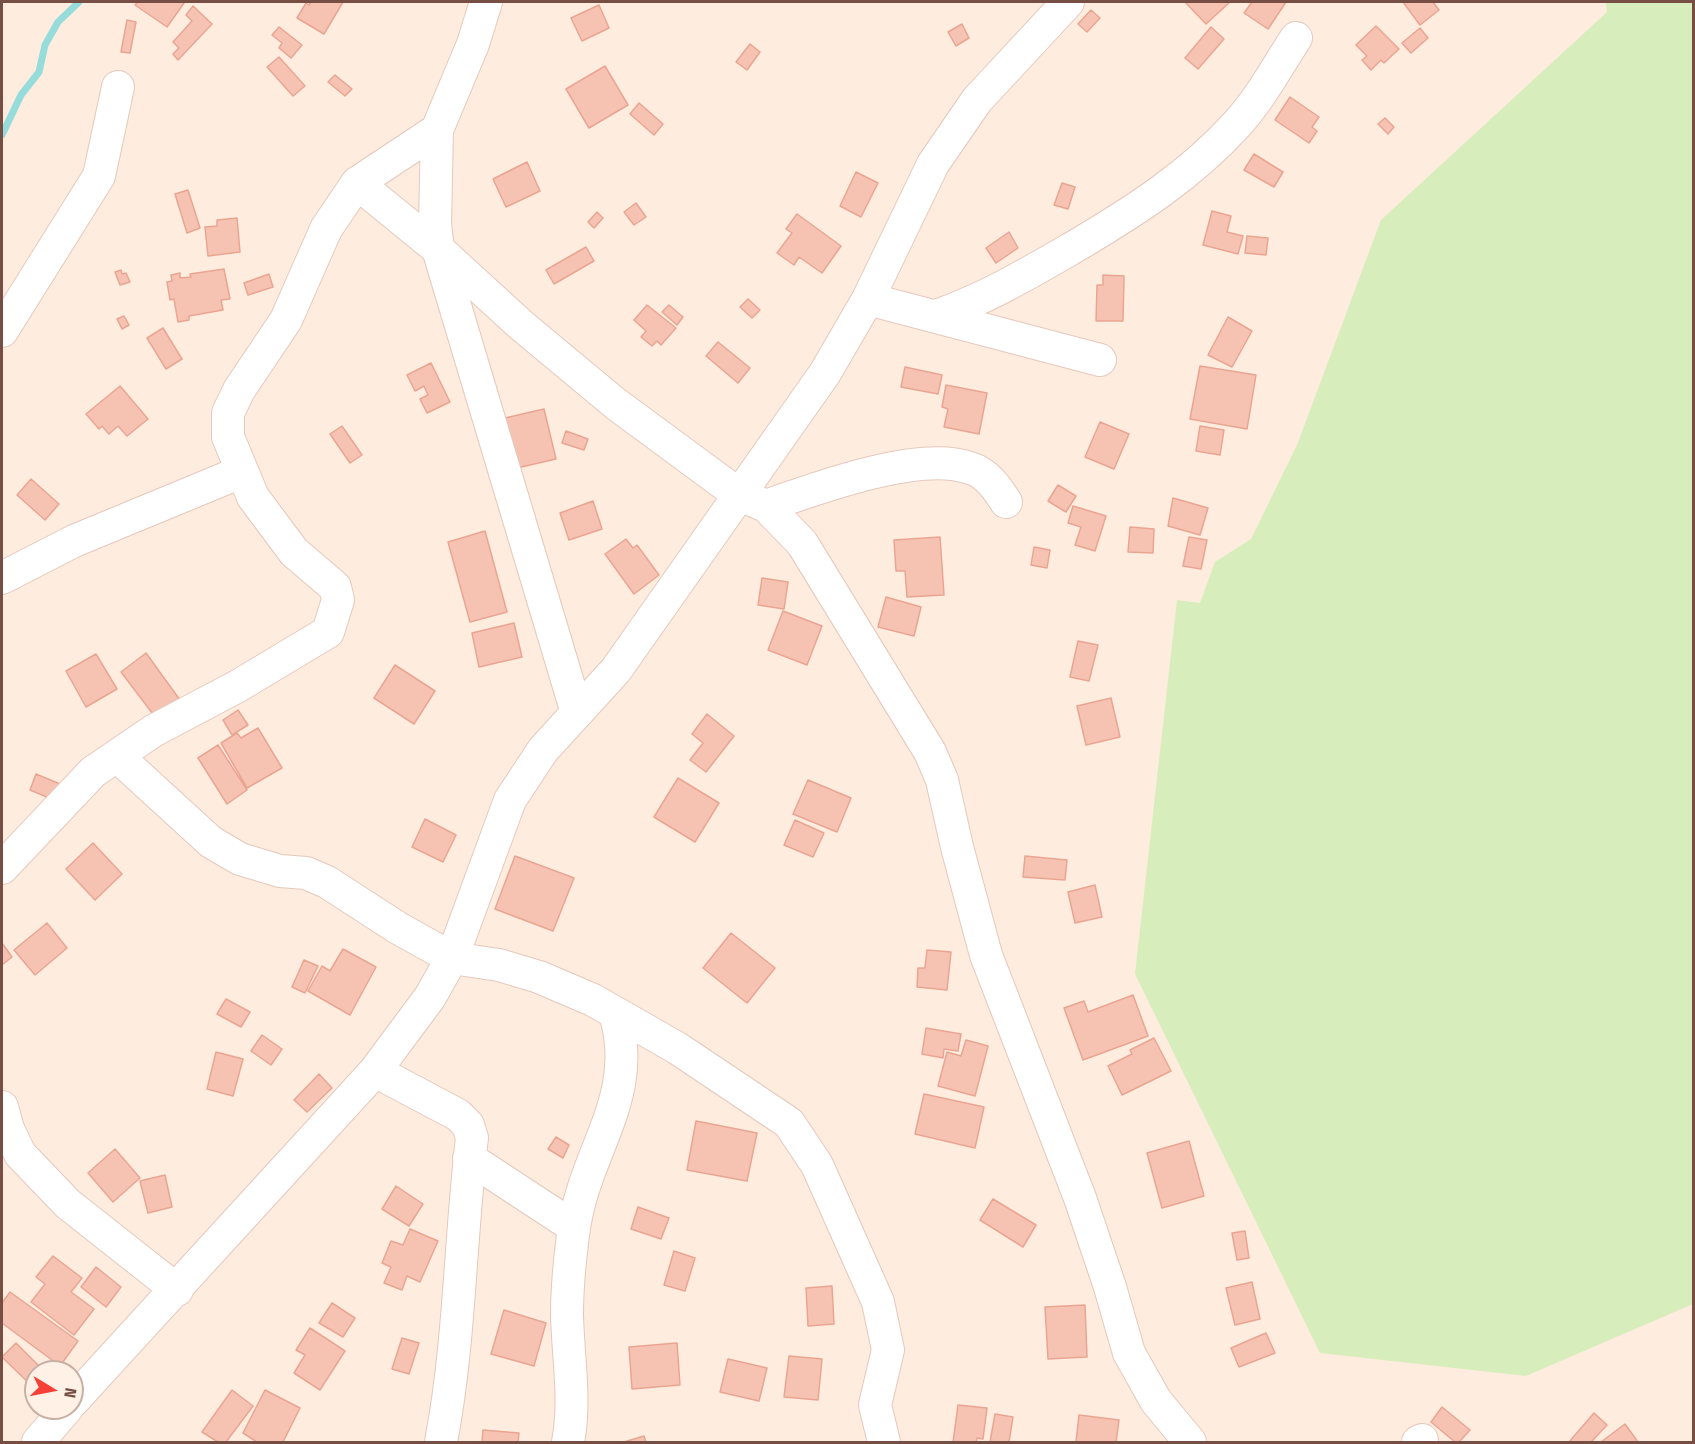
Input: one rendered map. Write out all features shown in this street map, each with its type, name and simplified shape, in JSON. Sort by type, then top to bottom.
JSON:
[{"type":"street","points":[[486,2],[473,44],[437,130],[435,224],[438,249],[578,713]]},
{"type":"street","points":[[84,1389],[375,1071],[430,997],[452,958],[510,800],[543,750],[616,670],[752,500],[868,299],[933,164],[977,100],[1068,2]]},
{"type":"street","points":[[936,316],[972,303],[1035,270],[1136,209],[1193,169],[1238,123],[1296,38]]},
{"type":"street","points":[[2,331],[99,176],[118,87]]},
{"type":"street","points":[[2,868],[93,772],[153,731],[238,686],[328,632],[335,616],[338,600],[335,587],[294,552],[253,497],[228,436],[228,413],[239,390],[286,320],[326,229],[357,183],[437,130]]},
{"type":"street","points":[[357,183],[438,249],[521,325],[616,404],[752,500],[802,543],[898,695],[930,752],[942,780],[986,955],[1080,1198],[1129,1353],[1156,1401],[1190,1443]]},
{"type":"street","points":[[868,299],[1100,360]]},
{"type":"street","points":[[752,500],[862,476],[947,462],[973,468],[993,483],[1006,502]]},
{"type":"street","points":[[2,578],[74,541],[241,472]]},
{"type":"street","points":[[117,756],[212,842],[258,866],[306,873],[327,882],[398,928],[452,958],[499,965],[539,977],[615,1013],[677,1048],[789,1123],[817,1165],[878,1302],[888,1350],[875,1405],[884,1443]]},
{"type":"street","points":[[568,1443],[572,1395],[567,1313],[574,1227],[588,1172],[620,1087],[623,1066],[621,1031],[615,1013]]},
{"type":"street","points":[[375,1071],[458,1115],[468,1125],[472,1138],[460,1249],[458,1312],[441,1443]]},
{"type":"street","points":[[2,1107],[8,1129],[20,1154],[60,1196],[177,1290]]},
{"type":"street","points":[[470,1158],[574,1227]]},
{"type":"street","points":[[38,1443],[57,1420]]},
{"type":"green space","points":[[1606,2],[1693,2],[1693,1304],[1526,1376],[1320,1353],[1135,974],[1177,600],[1200,603],[1215,562],[1251,539],[1297,445],[1381,220],[1607,12]]},
{"type":"building","points":[[138,2],[184,3],[167,27],[135,5]]},
{"type":"building","points":[[311,2],[343,2],[324,34],[297,18],[306,3],[309,5]]},
{"type":"building","points":[[1185,2],[1230,2],[1206,24]]},
{"type":"building","points":[[1252,2],[1286,2],[1268,29],[1244,13]]},
{"type":"building","points":[[1403,2],[1433,2],[1439,10],[1420,25]]},
{"type":"building","points":[[599,5],[609,28],[582,41],[571,18]]},
{"type":"building","points":[[193,6],[212,24],[178,60],[173,54],[179,48],[173,42],[192,21],[186,15]]},
{"type":"building","points":[[1091,10],[1100,18],[1087,32],[1078,24]]},
{"type":"building","points":[[127,20],[136,22],[130,53],[121,52]]},
{"type":"building","points":[[962,24],[969,38],[956,46],[948,32]]},
{"type":"building","points":[[1376,26],[1399,49],[1384,63],[1381,60],[1371,70],[1362,60],[1367,56],[1356,45]]},
{"type":"building","points":[[279,27],[302,45],[291,58],[279,48],[282,43],[272,35]]},
{"type":"building","points":[[1211,27],[1224,39],[1198,69],[1185,58]]},
{"type":"building","points":[[1420,28],[1428,38],[1411,53],[1402,43]]},
{"type":"building","points":[[750,44],[760,52],[747,70],[736,62]]},
{"type":"building","points":[[279,57],[305,86],[293,96],[267,67]]},
{"type":"building","points":[[605,66],[628,105],[589,128],[566,89]]},
{"type":"building","points":[[335,75],[352,89],[345,96],[328,82]]},
{"type":"building","points":[[1290,97],[1319,117],[1312,127],[1317,131],[1309,143],[1275,120]]},
{"type":"building","points":[[639,103],[663,124],[654,135],[630,114]]},
{"type":"building","points":[[1385,118],[1394,127],[1388,134],[1378,124]]},
{"type":"building","points":[[1254,154],[1283,172],[1274,187],[1244,170]]},
{"type":"building","points":[[527,162],[540,191],[506,207],[493,179]]},
{"type":"building","points":[[856,172],[878,183],[861,217],[840,206]]},
{"type":"building","points":[[1062,183],[1075,187],[1068,209],[1054,205]]},
{"type":"building","points":[[188,190],[200,228],[187,233],[175,194]]},
{"type":"building","points":[[636,203],[646,217],[634,225],[624,212]]},
{"type":"building","points":[[1212,211],[1231,216],[1227,232],[1243,236],[1238,254],[1203,245]]},
{"type":"building","points":[[597,212],[603,218],[594,228],[588,222]]},
{"type":"building","points":[[797,214],[841,246],[822,273],[799,257],[794,265],[777,253],[792,233],[786,229]]},
{"type":"building","points":[[237,218],[240,252],[208,256],[205,227],[217,226],[217,220]]},
{"type":"building","points":[[1009,232],[1018,248],[996,263],[986,248]]},
{"type":"building","points":[[1247,236],[1268,238],[1266,255],[1245,253]]},
{"type":"building","points":[[586,247],[594,261],[554,284],[546,270]]},
{"type":"building","points":[[224,269],[230,299],[221,300],[223,310],[189,316],[189,320],[178,322],[174,299],[170,300],[167,282],[172,281],[171,275],[180,273],[180,278],[191,277],[190,274]]},
{"type":"building","points":[[121,270],[122,274],[126,273],[130,282],[120,285],[115,272]]},
{"type":"building","points":[[269,274],[273,287],[248,295],[244,283]]},
{"type":"building","points":[[1103,275],[1124,276],[1123,321],[1096,321],[1097,285],[1103,285]]},
{"type":"building","points":[[748,299],[760,310],[752,318],[740,307]]},
{"type":"building","points":[[647,305],[676,328],[661,345],[657,341],[652,346],[641,337],[646,331],[634,320]]},
{"type":"building","points":[[669,305],[683,317],[677,325],[662,312]]},
{"type":"building","points":[[124,316],[129,325],[122,329],[117,319]]},
{"type":"building","points":[[1228,317],[1252,331],[1232,367],[1208,355]]},
{"type":"building","points":[[163,328],[182,359],[166,369],[147,338]]},
{"type":"building","points":[[718,342],[750,368],[738,383],[706,356]]},
{"type":"building","points":[[431,363],[450,402],[427,413],[420,399],[428,395],[424,386],[415,391],[407,375]]},
{"type":"building","points":[[1200,366],[1256,375],[1247,429],[1190,419]]},
{"type":"building","points":[[905,367],[942,375],[938,394],[901,387]]},
{"type":"building","points":[[946,385],[987,393],[979,434],[944,427],[948,409],[942,407]]},
{"type":"building","points":[[120,386],[148,419],[127,436],[118,426],[109,434],[102,426],[99,429],[86,414]]},
{"type":"building","points":[[544,409],[556,459],[517,468],[505,418]]},
{"type":"building","points":[[1100,422],[1129,434],[1114,469],[1085,457]]},
{"type":"building","points":[[342,426],[362,455],[350,463],[330,434]]},
{"type":"building","points":[[1200,426],[1224,430],[1220,455],[1196,451]]},
{"type":"building","points":[[566,431],[588,439],[584,450],[562,443]]},
{"type":"building","points":[[31,479],[59,504],[45,520],[17,495]]},
{"type":"building","points":[[1058,485],[1076,496],[1066,512],[1048,501]]},
{"type":"building","points":[[1173,498],[1208,508],[1200,535],[1168,526]]},
{"type":"building","points":[[593,501],[602,529],[569,540],[560,513]]},
{"type":"building","points":[[1073,506],[1106,516],[1095,551],[1075,545],[1081,527],[1068,523]]},
{"type":"building","points":[[1130,527],[1154,529],[1153,553],[1128,552]]},
{"type":"building","points":[[485,531],[507,612],[470,622],[448,542]]},
{"type":"building","points":[[940,537],[944,595],[907,597],[905,571],[896,571],[894,540]]},
{"type":"building","points":[[1189,537],[1207,540],[1201,569],[1183,566]]},
{"type":"building","points":[[626,539],[633,548],[637,545],[659,575],[634,594],[605,554]]},
{"type":"building","points":[[1034,547],[1050,550],[1047,568],[1031,565]]},
{"type":"building","points":[[762,578],[788,582],[784,609],[758,605]]},
{"type":"building","points":[[886,597],[921,607],[914,636],[878,627]]},
{"type":"building","points":[[783,611],[822,626],[807,665],[768,650]]},
{"type":"building","points":[[514,623],[522,657],[479,667],[472,633]]},
{"type":"building","points":[[1078,641],[1098,645],[1089,681],[1070,677]]},
{"type":"building","points":[[146,653],[180,700],[156,718],[121,672]]},
{"type":"building","points":[[96,654],[117,689],[86,707],[66,671]]},
{"type":"building","points":[[395,665],[435,691],[414,724],[374,698]]},
{"type":"building","points":[[1111,698],[1120,737],[1086,745],[1077,706]]},
{"type":"building","points":[[238,710],[248,725],[232,735],[223,720]]},
{"type":"building","points":[[707,714],[734,736],[706,772],[690,760],[703,743],[692,734]]},
{"type":"building","points":[[258,728],[282,768],[247,788],[221,743],[237,733],[241,738]]},
{"type":"building","points":[[218,745],[247,790],[227,804],[198,758]]},
{"type":"building","points":[[36,774],[60,784],[54,800],[30,790]]},
{"type":"building","points":[[678,778],[719,803],[695,842],[654,817]]},
{"type":"building","points":[[808,780],[851,798],[837,832],[793,814]]},
{"type":"building","points":[[425,819],[456,835],[443,862],[412,847]]},
{"type":"building","points":[[795,820],[824,833],[813,857],[784,845]]},
{"type":"building","points":[[93,843],[122,874],[95,900],[66,869]]},
{"type":"building","points":[[515,856],[574,878],[553,931],[495,909]]},
{"type":"building","points":[[1025,856],[1067,860],[1065,880],[1023,877]]},
{"type":"building","points":[[1095,885],[1102,917],[1075,923],[1068,892]]},
{"type":"building","points":[[47,923],[67,948],[35,975],[14,950]]},
{"type":"building","points":[[731,933],[775,968],[747,1003],[703,968]]},
{"type":"building","points":[[2,943],[12,957],[2,965]]},
{"type":"building","points":[[343,949],[376,967],[350,1015],[308,991],[322,966],[330,971]]},
{"type":"building","points":[[927,950],[951,952],[947,990],[917,987],[918,968],[925,968]]},
{"type":"building","points":[[304,960],[318,966],[305,993],[292,987]]},
{"type":"building","points":[[1133,995],[1148,1036],[1083,1060],[1064,1008],[1084,1001],[1088,1012]]},
{"type":"building","points":[[226,999],[250,1012],[241,1027],[217,1014]]},
{"type":"building","points":[[926,1028],[961,1034],[958,1051],[944,1049],[943,1058],[922,1054]]},
{"type":"building","points":[[262,1035],[282,1049],[271,1065],[251,1051]]},
{"type":"building","points":[[1154,1038],[1171,1071],[1122,1095],[1108,1066],[1132,1054],[1130,1050]]},
{"type":"building","points":[[966,1040],[988,1046],[975,1096],[938,1086],[947,1052],[961,1056]]},
{"type":"building","points":[[216,1052],[243,1059],[233,1096],[207,1089]]},
{"type":"building","points":[[319,1074],[332,1088],[307,1112],[294,1100]]},
{"type":"building","points":[[924,1094],[984,1107],[975,1148],[915,1134]]},
{"type":"building","points":[[696,1121],[757,1133],[747,1181],[687,1170]]},
{"type":"building","points":[[556,1137],[569,1145],[563,1158],[548,1149]]},
{"type":"building","points":[[1189,1141],[1204,1196],[1162,1208],[1147,1153]]},
{"type":"building","points":[[115,1149],[140,1178],[113,1202],[88,1173]]},
{"type":"building","points":[[165,1175],[172,1207],[148,1213],[140,1181]]},
{"type":"building","points":[[396,1186],[423,1204],[409,1226],[382,1209]]},
{"type":"building","points":[[993,1199],[1036,1225],[1023,1247],[980,1220]]},
{"type":"building","points":[[638,1207],[669,1218],[661,1239],[631,1229]]},
{"type":"building","points":[[410,1229],[438,1241],[420,1282],[407,1276],[402,1290],[384,1283],[391,1267],[382,1263],[391,1241],[403,1245]]},
{"type":"building","points":[[1245,1231],[1249,1258],[1237,1260],[1232,1233]]},
{"type":"building","points":[[674,1251],[695,1258],[685,1291],[664,1285]]},
{"type":"building","points":[[53,1256],[82,1278],[71,1292],[94,1309],[74,1335],[31,1302],[45,1284],[36,1277]]},
{"type":"building","points":[[96,1267],[121,1287],[106,1307],[81,1287]]},
{"type":"building","points":[[1252,1282],[1260,1319],[1235,1325],[1226,1288]]},
{"type":"building","points":[[832,1286],[834,1324],[808,1326],[806,1288]]},
{"type":"building","points":[[10,1292],[78,1341],[64,1360],[52,1360],[2,1323],[2,1303]]},
{"type":"building","points":[[332,1303],[355,1318],[343,1337],[319,1323]]},
{"type":"building","points":[[1085,1305],[1087,1357],[1048,1359],[1045,1307]]},
{"type":"building","points":[[504,1310],[546,1323],[534,1366],[491,1354]]},
{"type":"building","points":[[310,1328],[345,1351],[320,1390],[294,1373],[305,1355],[296,1350]]},
{"type":"building","points":[[1266,1333],[1275,1353],[1239,1367],[1231,1348]]},
{"type":"building","points":[[402,1338],[419,1343],[409,1374],[392,1369]]},
{"type":"building","points":[[16,1343],[33,1360],[24,1360],[24,1378],[2,1357]]},
{"type":"building","points":[[677,1343],[680,1385],[632,1389],[629,1347]]},
{"type":"building","points":[[789,1356],[822,1359],[818,1400],[784,1397]]},
{"type":"building","points":[[728,1359],[767,1368],[759,1401],[720,1392]]},
{"type":"building","points":[[232,1390],[253,1406],[226,1442],[218,1442],[202,1432]]},
{"type":"building","points":[[265,1390],[300,1408],[283,1442],[257,1442],[243,1433]]},
{"type":"building","points":[[958,1405],[987,1408],[983,1439],[977,1438],[976,1442],[953,1442]]},
{"type":"building","points":[[1442,1407],[1470,1430],[1459,1442],[1455,1442],[1431,1422]]},
{"type":"building","points":[[1594,1413],[1607,1425],[1591,1442],[1569,1442]]},
{"type":"building","points":[[995,1414],[1013,1417],[1009,1442],[990,1442]]},
{"type":"building","points":[[1079,1415],[1119,1420],[1116,1442],[1076,1442]]},
{"type":"building","points":[[1625,1424],[1638,1442],[1601,1442]]},
{"type":"building","points":[[483,1430],[519,1433],[518,1442],[482,1442]]},
{"type":"building","points":[[644,1436],[646,1442],[624,1442]]},
{"type":"waterway","points":[[2,135],[21,95],[39,72],[45,45],[58,22],[79,2]]}]
